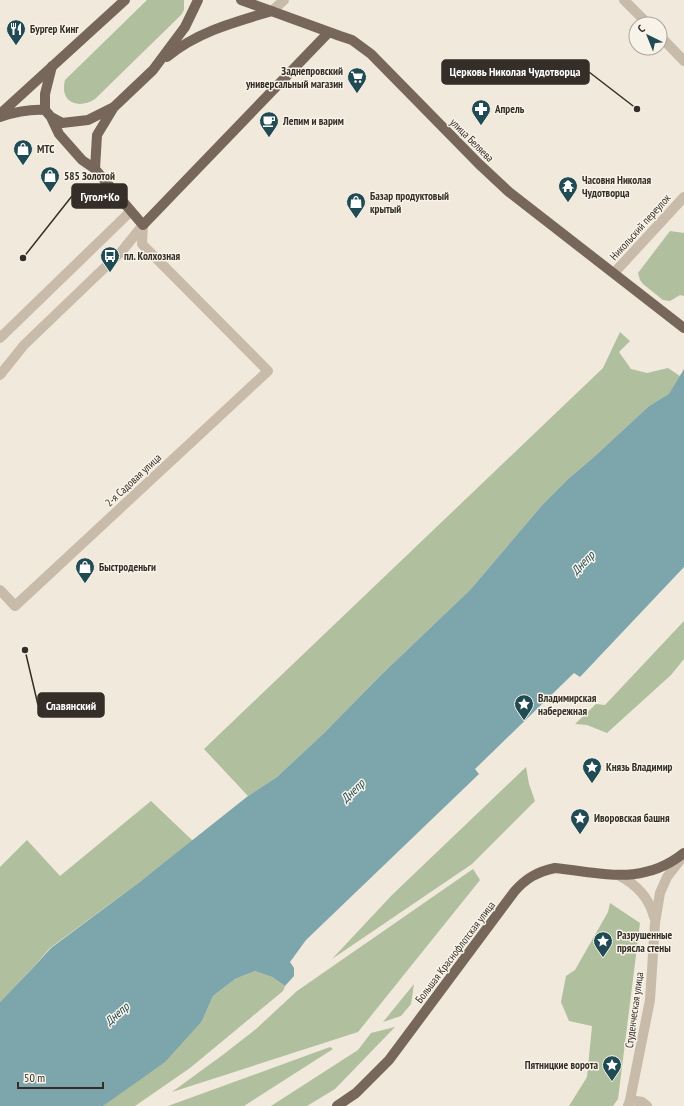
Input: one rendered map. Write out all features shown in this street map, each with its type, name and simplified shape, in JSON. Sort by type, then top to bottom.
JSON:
[{"type":"main road","points":[[0,114],[125,0]]},
{"type":"main road","points":[[153,70],[185,27],[198,0]]},
{"type":"main road","points":[[241,0],[272,11]]},
{"type":"main road","name":"улица Беляева","points":[[260,0],[272,11],[352,40],[371,54],[479,164],[521,203],[684,328]]},
{"type":"main road","points":[[95,169],[97,135],[114,107],[153,70],[180,47],[200,36],[228,24],[272,11]]},
{"type":"main road","points":[[52,66],[45,94],[48,114],[59,134],[82,160],[95,169],[143,226],[329,32]]},
{"type":"main road","points":[[0,117],[35,109],[48,114],[62,123],[88,120],[114,107]]},
{"type":"main road","name":"Студенческая улица","points":[[618,875],[645,873],[660,868],[684,854]]},
{"type":"main road","name":"Большая Краснофлотская улица","points":[[337,1106],[356,1093],[389,1060],[522,883],[543,871],[556,868],[618,875]]},
{"type":"street","points":[[272,11],[284,0]]},
{"type":"street","points":[[624,0],[641,16]]},
{"type":"street","points":[[668,44],[684,61]]},
{"type":"street","name":"Никольский переулок","points":[[614,273],[684,197]]},
{"type":"street","points":[[0,338],[131,211]]},
{"type":"street","points":[[0,374],[24,345],[122,251],[143,226]]},
{"type":"street","name":"2-я Садовая улица","points":[[0,590],[15,606],[268,371],[142,244],[143,226]]},
{"type":"street","name":"Студенческая улица","points":[[629,1103],[650,1000],[655,923],[660,893],[667,877],[684,854]]},
{"type":"street","name":"Студенческая улица","points":[[618,875],[630,881],[639,888],[652,909],[655,923]]},
{"type":"street","points":[[629,1103],[642,1102],[647,1106]]},
{"type":"green space","points":[[147,0],[184,0],[184,10],[181,15],[95,99],[82,104],[76,104],[67,99],[64,88],[65,80]]},
{"type":"green space","points":[[670,231],[684,233],[684,296],[680,295],[670,301],[663,300],[643,284],[638,273]]},
{"type":"green space","points":[[620,332],[630,341],[619,352],[631,369],[647,373],[668,368],[680,376],[670,394],[649,406],[568,479],[543,504],[470,590],[277,777],[248,796],[204,749],[603,368]]},
{"type":"green space","points":[[684,621],[684,659],[671,675],[607,733],[587,725],[575,724],[596,704],[605,705]]},
{"type":"green space","points":[[526,767],[529,784],[535,801],[472,864],[332,959],[392,895]]},
{"type":"green space","points":[[151,801],[193,841],[50,948],[0,1002],[0,867],[27,840],[60,876]]},
{"type":"green space","points":[[473,869],[480,880],[358,1032],[172,1092],[256,1029],[297,991]]},
{"type":"green space","points":[[610,903],[640,923],[618,1099],[613,1106],[569,1106],[587,1077],[592,1026],[569,1021],[561,1002],[566,976],[575,970],[608,912]]},
{"type":"green space","points":[[255,971],[272,977],[285,986],[283,991],[190,1068],[135,1106],[103,1106],[202,1021],[213,996],[235,979]]},
{"type":"green space","points":[[414,984],[411,1004],[401,1016],[383,1022]]},
{"type":"green space","points":[[395,1027],[335,1089],[307,1106],[271,1106],[358,1050],[371,1033]]},
{"type":"green space","points":[[330,1047],[333,1049],[244,1106],[168,1106]]},
{"type":"water","name":"Днепр","points":[[684,369],[684,567],[580,677],[574,673],[475,769],[479,774],[306,940],[290,962],[294,968],[294,976],[285,986],[272,977],[255,971],[235,979],[213,996],[202,1021],[165,1062],[103,1106],[0,1106],[0,1002],[51,948],[141,881],[248,796],[277,777],[470,590],[543,504],[568,479],[649,406],[669,394]]},
{"type":"place","name":"Бургер Кинг","points":[[16,46]]},
{"type":"place","name":"Заднепровский универсальный магазин","points":[[357,94]]},
{"type":"place","name":"Церковь Николая Чудотворца","points":[[637,109]]},
{"type":"place","name":"Апрель","points":[[481,126]]},
{"type":"place","name":"Лепим и варим","points":[[269,138]]},
{"type":"place","name":"МТС","points":[[23,166]]},
{"type":"place","name":"585 Золотой","points":[[50,193]]},
{"type":"place","name":"Часовня Николая Чудотворца","points":[[568,203]]},
{"type":"place","name":"Базар продуктовый крытый","points":[[356,219]]},
{"type":"place","name":"Гугол+Ко","points":[[23,258]]},
{"type":"place","name":"пл. Колхозная","points":[[110,273]]},
{"type":"place","name":"Быстроденьги","points":[[85,584]]},
{"type":"place","name":"Славянский","points":[[25,650]]},
{"type":"place","name":"Владимирская набережная","points":[[524,721]]},
{"type":"place","name":"Князь Владимир","points":[[592,784]]},
{"type":"place","name":"Иворовская башня","points":[[580,835]]},
{"type":"place","name":"Разрушенные прясла стены","points":[[603,958]]},
{"type":"place","name":"Пятницкие ворота","points":[[612,1082]]}]
